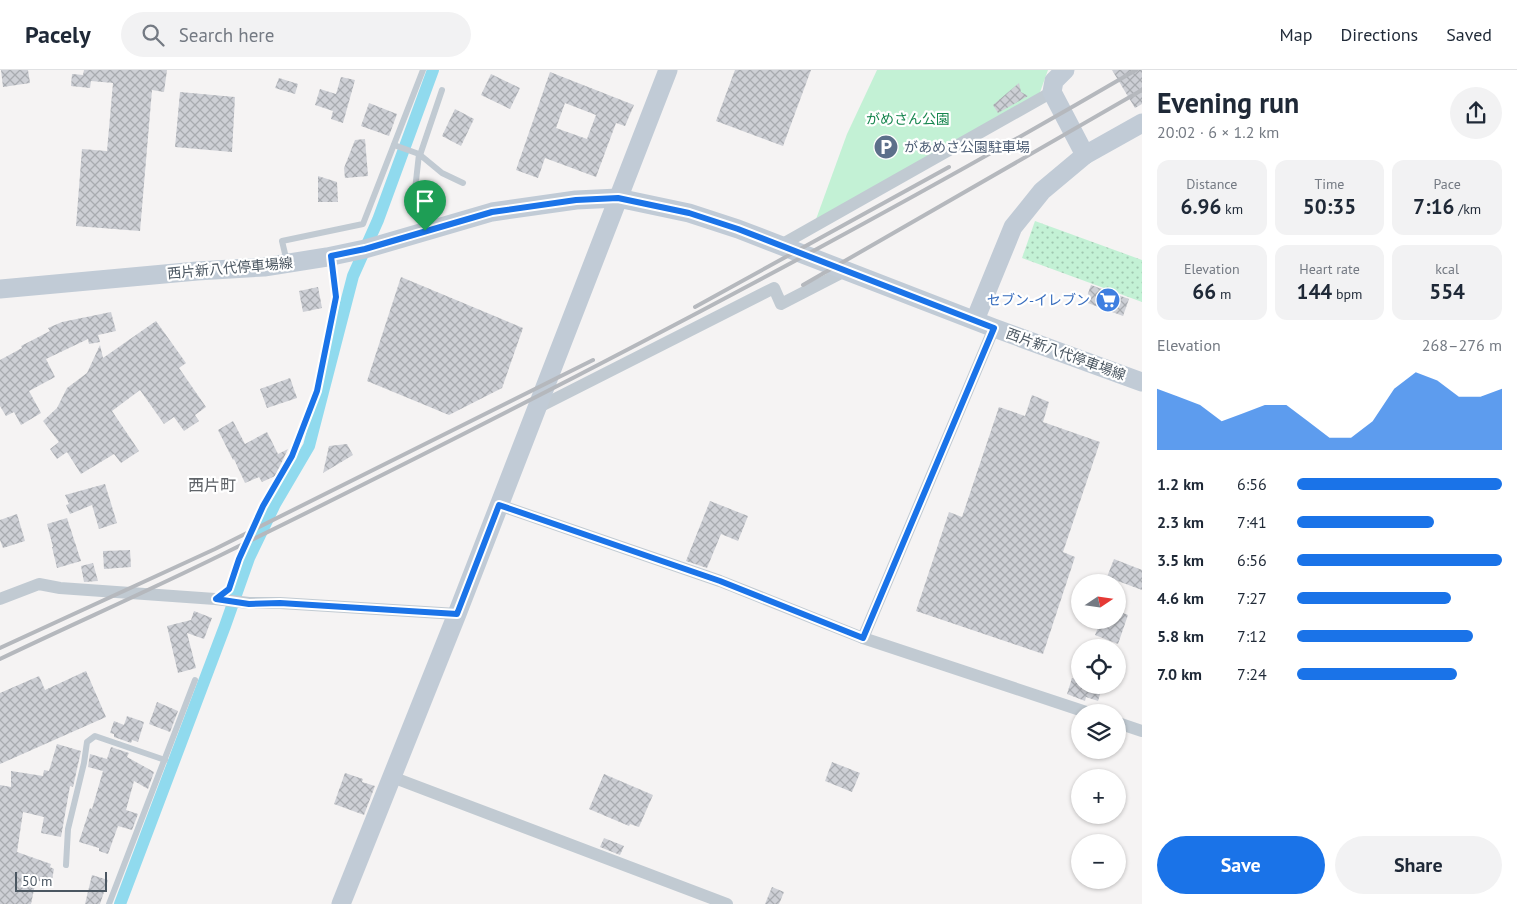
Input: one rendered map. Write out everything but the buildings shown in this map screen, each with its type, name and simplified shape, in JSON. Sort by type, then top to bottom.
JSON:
[{"type":"street","points":[[341,904],[457,614],[668,70]]},
{"type":"street","points":[[1065,70],[1054,81],[1052,92],[1085,155]]},
{"type":"street","points":[[781,245],[1052,92]]},
{"type":"street","points":[[975,320],[1013,228],[1042,191],[1085,155],[1142,123]]},
{"type":"street","name":"西片新八代停車場線","points":[[0,289],[287,264],[365,249],[492,212],[576,200],[618,198],[689,213],[781,245],[994,328],[1142,382]]},
{"type":"street","points":[[537,408],[774,288],[781,304],[847,270]]},
{"type":"street","points":[[863,638],[994,328]]},
{"type":"street","points":[[499,505],[720,581],[863,638],[1071,707]]},
{"type":"street","points":[[0,599],[39,584],[60,588],[221,600],[249,604],[280,603],[457,614]]},
{"type":"street","points":[[1126,726],[1142,731]]},
{"type":"street","points":[[392,777],[727,904]]},
{"type":"lane","points":[[287,264],[282,241],[363,224],[423,70]]},
{"type":"lane","points":[[425,231],[415,190],[419,154],[442,90]]},
{"type":"lane","points":[[395,145],[419,154],[442,173],[464,183]]},
{"type":"lane","points":[[221,600],[229,589],[239,559],[263,506],[292,456],[317,391],[336,297],[331,256]]},
{"type":"lane","points":[[110,904],[195,680]]},
{"type":"lane","points":[[66,865],[68,829],[84,764],[87,742],[95,736],[165,760]]},
{"type":"green space","name":"がめさん公園","points":[[877,70],[1048,70],[1039,95],[815,222],[847,134]]},
{"type":"green space","points":[[1035,221],[1142,260],[1142,302],[1022,258]]},
{"type":"waterway","points":[[120,904],[249,558],[275,504],[309,446],[353,276],[378,220],[433,70]]},
{"type":"railway","points":[[0,659],[166,582],[568,381],[911,198],[1136,70]]},
{"type":"railway","points":[[803,285],[1142,90]]},
{"type":"railway","points":[[695,307],[949,167]]},
{"type":"railway","points":[[0,648],[215,549],[593,360]]},
{"type":"place","name":"があめさ公園駐車場","points":[[886,147]]},
{"type":"place","name":"セブン-イレブン","points":[[1108,300]]},
{"type":"district","name":"西片町","points":[[212,485]]},
{"type":"route","points":[[618,198],[689,213],[738,229],[994,328],[863,638],[720,581],[499,505],[457,614],[280,603],[249,604],[216,599],[229,589],[239,559],[263,506],[292,456],[317,391],[336,297],[331,256],[365,249],[425,231],[492,212],[576,200],[618,198]]}]
